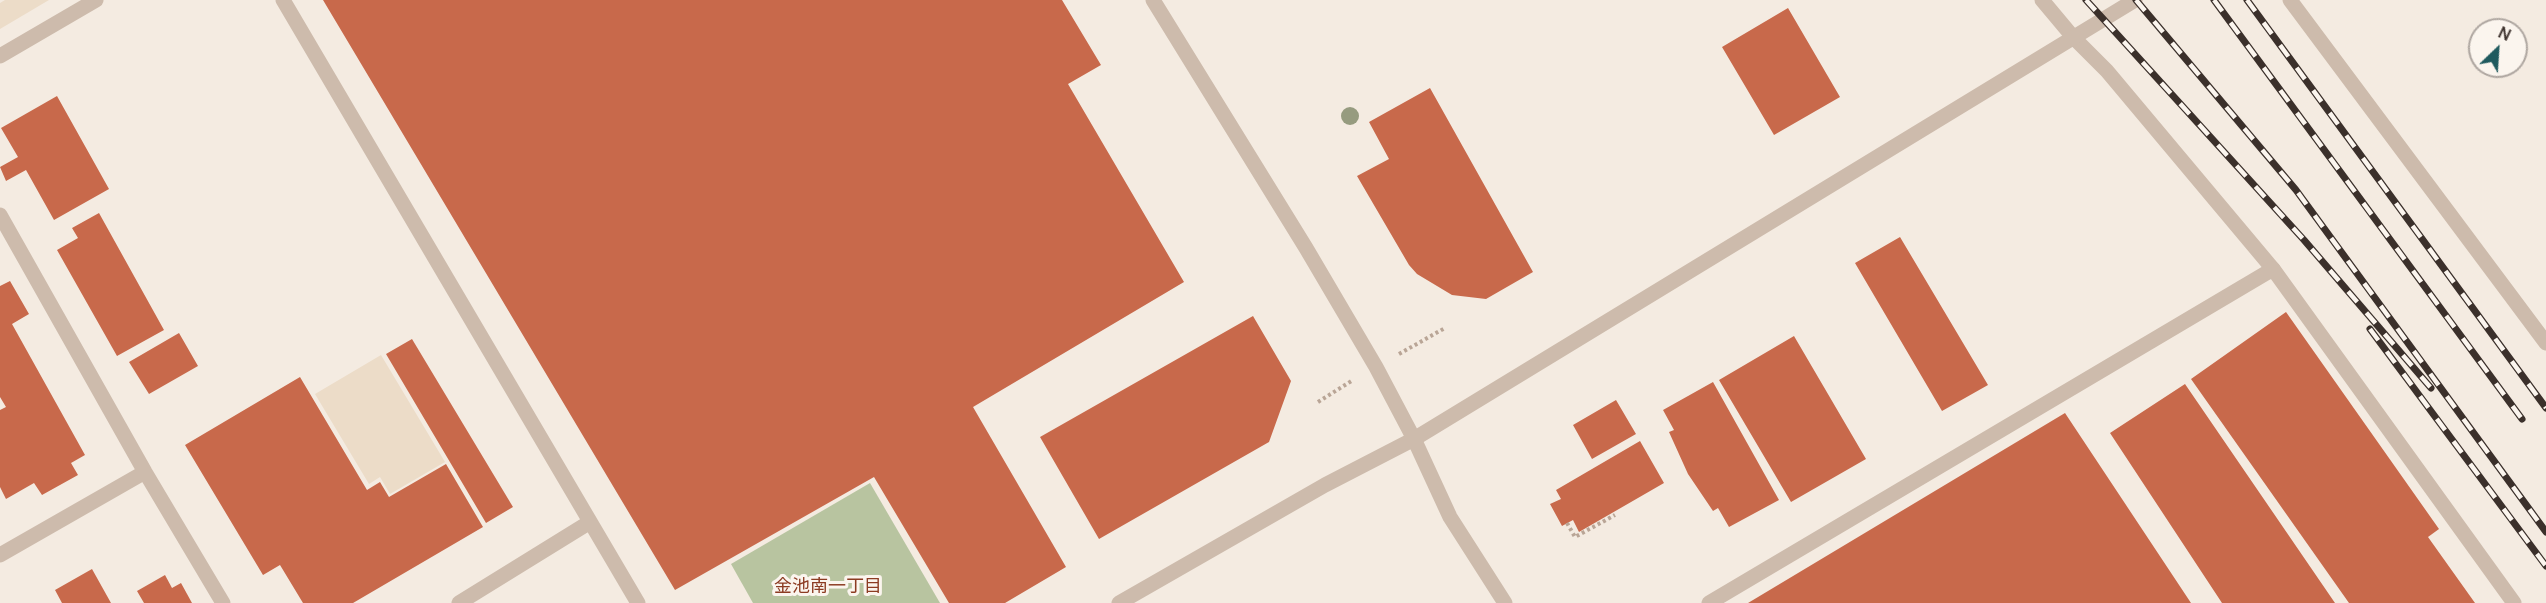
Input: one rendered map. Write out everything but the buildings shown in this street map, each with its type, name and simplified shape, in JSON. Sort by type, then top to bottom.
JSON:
[{"type":"street","points":[[0,56],[96,0]]},
{"type":"street","points":[[283,0],[638,603]]},
{"type":"street","points":[[1153,0],[1306,248],[1414,439],[1450,517],[1505,603]]},
{"type":"street","points":[[2042,0],[2073,37],[2107,71],[2273,269],[2514,603]]},
{"type":"street","points":[[1119,603],[1325,485],[1414,439],[2135,0]]},
{"type":"street","points":[[2290,0],[2546,343]]},
{"type":"street","points":[[0,215],[146,472],[224,603]]},
{"type":"street","points":[[1709,603],[2273,269]]},
{"type":"street","points":[[0,555],[146,472]]},
{"type":"street","points":[[459,603],[590,522]]},
{"type":"path","points":[[1567,523],[1575,537],[1615,515]]},
{"type":"green space","points":[[870,483],[940,603],[753,603],[731,564]]},
{"type":"shaded area","points":[[5,0],[49,0],[0,29],[0,3]]},
{"type":"shaded area","points":[[381,355],[445,462],[390,494],[380,477],[369,484],[315,394]]},
{"type":"railway","points":[[2086,0],[2304,240],[2431,388]]},
{"type":"railway","points":[[2136,0],[2296,190],[2546,532]]},
{"type":"railway","points":[[2214,0],[2522,419]]},
{"type":"railway","points":[[2247,0],[2546,408]]},
{"type":"railway","points":[[2370,329],[2546,566]]},
{"type":"district","name":"金池南一丁目","points":[[828,587]]}]
